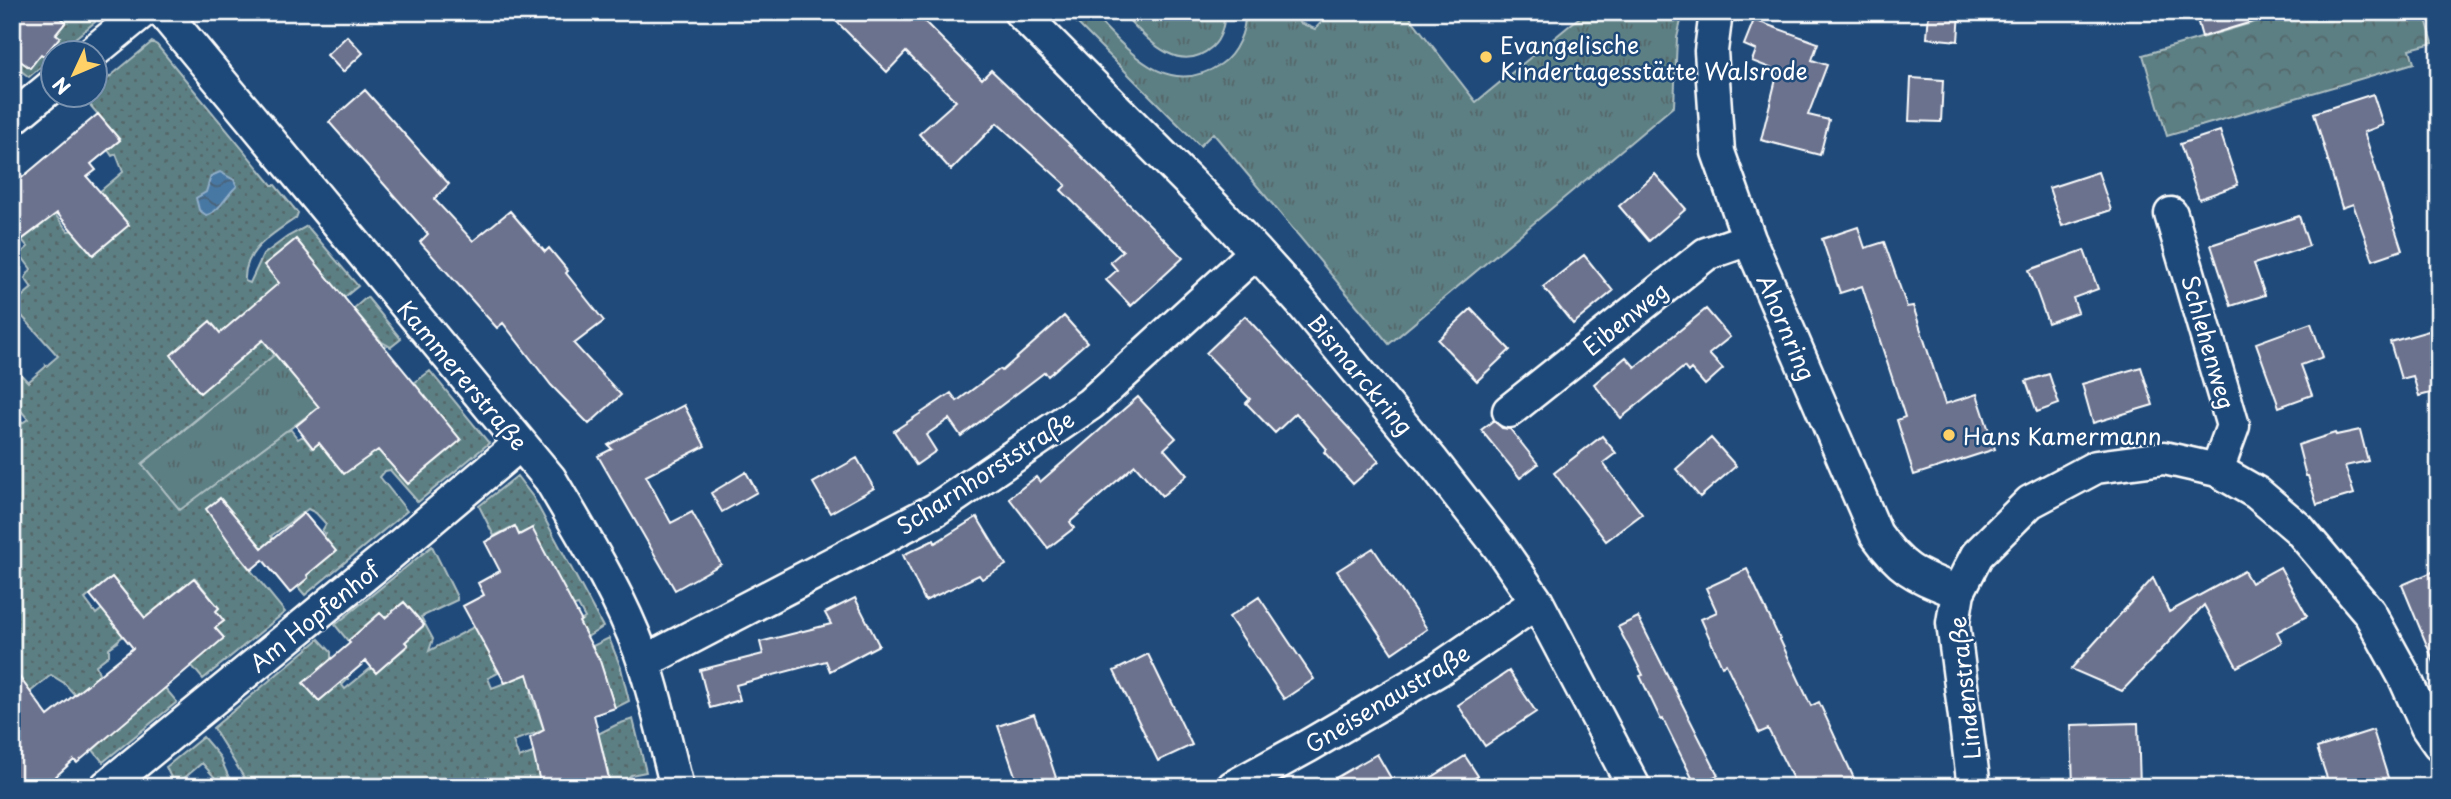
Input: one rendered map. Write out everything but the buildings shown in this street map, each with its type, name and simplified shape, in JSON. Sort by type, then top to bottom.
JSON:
[{"type":"street","points":[[108,40],[142,12]]},
{"type":"street","name":"Kammererstraße","points":[[163,12],[550,479],[574,519],[633,634],[644,662],[677,787]]},
{"type":"street","name":"Bismarckring","points":[[1020,12],[1256,252],[1301,302],[1433,462],[1500,548],[1537,602],[1634,787]]},
{"type":"street","name":"Ahornring","points":[[1716,12],[1711,51],[1718,152],[1749,239],[1876,534],[1894,559],[1905,567],[1958,592]]},
{"type":"street","points":[[12,119],[38,98]]},
{"type":"street","name":"Schlehenweg","points":[[2171,214],[2233,426],[2217,470]]},
{"type":"street","name":"Eibenweg","points":[[1508,411],[1706,254],[1749,239]]},
{"type":"street","name":"Scharnhorststraße","points":[[644,662],[935,510],[1090,404],[1256,252]]},
{"type":"street","name":"Am Hopfenhof","points":[[106,787],[520,444]]},
{"type":"street","name":"Lindenstraße","points":[[1974,787],[1953,623],[1958,592],[1977,555],[2030,502],[2096,467],[2164,458],[2217,470],[2258,493],[2299,529],[2369,612],[2404,676],[2427,727],[2439,744]]},
{"type":"street","name":"Gneisenaustraße","points":[[1233,787],[1308,747],[1438,670],[1537,602]]},
{"type":"green space","points":[[60,12],[95,12],[95,22],[75,38],[58,38],[56,34],[66,22],[58,15]]},
{"type":"green space","points":[[1066,12],[1090,12],[1118,41],[1148,65],[1182,77],[1201,74],[1226,60],[1239,41],[1245,12],[1292,12],[1300,23],[1315,29],[1331,12],[1406,12],[1476,102],[1586,12],[1683,12],[1677,38],[1674,106],[1389,344],[1213,133],[1200,146]]},
{"type":"green space","points":[[1121,12],[1224,12],[1224,17],[1222,31],[1215,44],[1199,55],[1186,58],[1162,50]]},
{"type":"green space","points":[[2289,12],[2424,12],[2433,43],[2410,49],[2414,63],[2167,136],[2143,55]]},
{"type":"green space","points":[[152,42],[157,45],[298,213],[296,218],[254,251],[246,270],[245,281],[250,283],[263,255],[307,226],[358,286],[142,464],[180,510],[286,431],[291,430],[298,439],[303,436],[312,448],[426,398],[414,383],[430,371],[489,443],[418,502],[390,470],[385,471],[380,477],[407,511],[305,595],[298,587],[308,578],[307,575],[335,551],[322,531],[326,524],[308,509],[271,536],[273,539],[262,548],[252,536],[235,551],[285,612],[203,679],[191,665],[224,638],[215,628],[224,621],[216,611],[219,608],[195,578],[168,599],[158,634],[101,586],[85,599],[96,614],[113,600],[125,615],[114,624],[123,636],[109,648],[109,655],[96,665],[100,676],[165,688],[177,702],[103,762],[93,750],[111,734],[77,692],[74,694],[64,683],[51,675],[30,692],[15,671],[12,673],[12,430],[28,419],[12,400],[12,365],[28,382],[58,356],[12,305],[32,288],[25,278],[31,269],[20,254],[28,247],[22,240],[43,224],[53,212],[68,231],[128,225],[99,192],[123,172],[116,154],[112,156],[108,150],[120,140],[93,108],[108,108],[108,78]]},
{"type":"green space","points":[[12,55],[30,68],[38,58],[38,69],[29,77],[12,64]]},
{"type":"green space","points":[[367,297],[401,339],[391,347],[382,342],[353,309]]},
{"type":"green space","points":[[273,351],[331,398],[95,575],[85,600],[46,366],[121,450],[50,363],[56,359],[142,464],[201,416]]},
{"type":"green space","points":[[517,476],[533,497],[603,627],[587,637],[579,622],[585,618],[578,605],[571,607],[533,656],[495,668],[498,673],[488,678],[492,688],[566,659],[609,638],[621,668],[629,701],[615,708],[601,665],[532,687],[531,695],[544,730],[513,741],[519,758],[560,743],[596,735],[633,719],[646,772],[631,775],[622,783],[611,786],[601,744],[541,787],[250,787],[213,728],[319,639],[348,679],[342,685],[345,689],[371,668],[376,672],[408,646],[405,642],[424,626],[404,602],[384,618],[380,613],[348,641],[335,625],[432,546],[457,600],[421,617],[433,639],[429,651],[474,627],[532,528],[519,535],[514,526],[494,536],[479,506]]},
{"type":"green space","points":[[85,600],[96,614],[99,612],[118,642],[109,648],[109,655],[96,665]]},
{"type":"green space","points":[[203,737],[220,757],[233,787],[223,787],[202,763],[174,787],[168,787],[172,780],[166,767]]},
{"type":"water","points":[[220,172],[234,180],[237,186],[219,207],[206,215],[199,210],[196,198],[206,192],[211,176]]},
{"type":"place","name":"Evangelische Kindertagesstätte Walsrode","points":[[1486,57]]},
{"type":"place","name":"Hans Kamermann","points":[[1949,435]]}]
